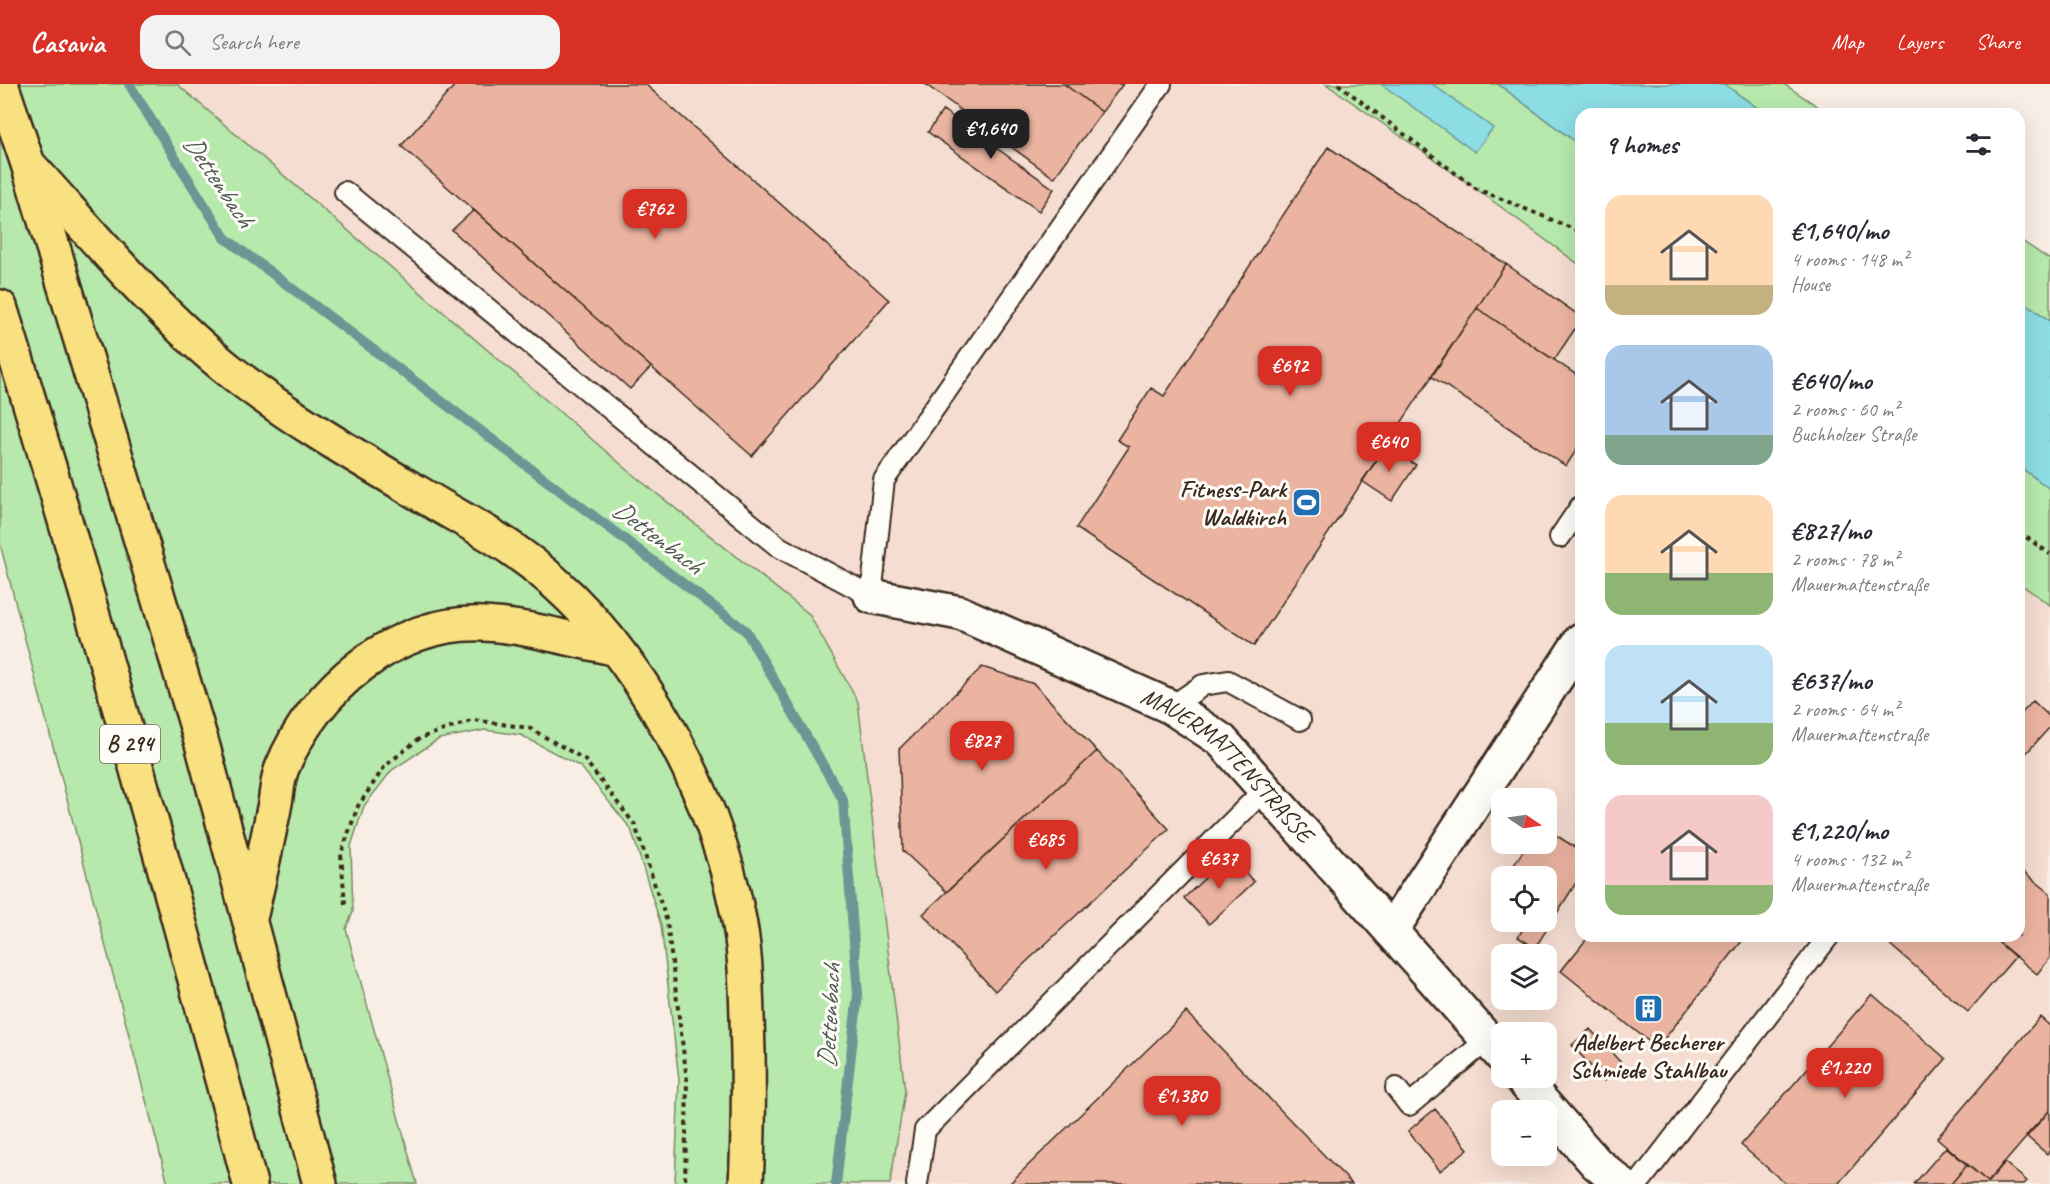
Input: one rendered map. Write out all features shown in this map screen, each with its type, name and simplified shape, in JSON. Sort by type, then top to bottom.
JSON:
[{"type":"highway","name":"B 294","points":[[1,84],[28,164],[204,747],[320,1184]]},
{"type":"highway","points":[[28,164],[148,297],[228,369],[317,433],[512,549],[572,599],[647,691],[686,761],[719,846],[737,910],[746,972],[748,1025],[749,1122],[746,1184]]},
{"type":"highway","name":"B 294","points":[[0,307],[164,861],[250,1184]]},
{"type":"highway","points":[[250,919],[281,769],[300,732],[320,703],[348,675],[377,655],[414,635],[462,626],[482,624],[518,628],[614,648]]},
{"type":"street","name":"MAUERMATTENSTRASSE","points":[[871,596],[960,613],[1172,707],[1221,740],[1491,1045]]},
{"type":"street","points":[[1391,931],[1575,649]]},
{"type":"street","points":[[1530,1088],[1596,1163],[1621,1184]]},
{"type":"lane","points":[[345,192],[778,547],[871,596],[884,480],[1161,84]]},
{"type":"lane","points":[[1560,537],[1575,515]]},
{"type":"lane","points":[[1172,707],[1203,685],[1228,681],[1300,720]]},
{"type":"lane","points":[[917,1184],[925,1130],[1265,789]]},
{"type":"lane","points":[[1638,1184],[1824,942]]},
{"type":"lane","points":[[1396,1088],[1409,1105],[1491,1050]]},
{"type":"path","points":[[1338,84],[1475,189],[1575,230]]},
{"type":"path","points":[[2025,536],[2050,554]]},
{"type":"path","points":[[345,904],[341,854],[358,806],[385,766],[420,738],[474,720],[529,728],[584,759],[635,825],[667,922],[687,1080],[685,1184]]},
{"type":"shaded area","points":[[177,84],[1326,84],[1475,188],[1575,262],[1575,942],[2025,942],[2025,587],[2050,605],[2050,1184],[890,1184],[905,1091],[858,703],[809,614],[637,478]]},
{"type":"green space","points":[[0,84],[177,84],[637,478],[809,614],[858,702],[905,1091],[890,1184],[675,1184],[679,1080],[661,925],[631,829],[581,767],[521,735],[485,730],[439,739],[392,770],[364,806],[351,846],[353,912],[346,929],[417,1184],[168,1184],[0,544]]},
{"type":"green space","points":[[1326,84],[1498,84],[1575,142],[1575,262],[1475,188]]},
{"type":"green space","points":[[1724,84],[1784,84],[1820,108],[1758,108]]},
{"type":"green space","points":[[2025,243],[2050,260],[2050,321],[2025,302]]},
{"type":"green space","points":[[2025,470],[2050,489],[2050,605],[2025,587]]},
{"type":"water","points":[[1381,84],[1432,84],[1493,128],[1475,152]]},
{"type":"water","points":[[1498,84],[1724,84],[1758,108],[1575,108],[1575,142]]},
{"type":"water","points":[[2025,302],[2050,321],[2050,489],[2025,470]]},
{"type":"building","points":[[456,84],[645,84],[889,300],[752,456],[401,146]]},
{"type":"building","points":[[925,84],[1064,84],[1102,112],[1054,178]]},
{"type":"building","points":[[1064,84],[1123,84],[1102,112]]},
{"type":"building","points":[[943,110],[1054,189],[1039,211],[928,132]]},
{"type":"building","points":[[1328,147],[1506,264],[1254,646],[1076,528],[1129,447],[1117,440],[1151,388],[1164,396]]},
{"type":"building","points":[[474,210],[651,367],[630,389],[452,230]]},
{"type":"building","points":[[1506,264],[1575,313],[1575,329],[1554,360],[1477,308]]},
{"type":"building","points":[[1477,308],[1575,374],[1575,452],[1566,466],[1431,376]]},
{"type":"building","points":[[1386,446],[1416,465],[1392,501],[1362,481]]},
{"type":"building","points":[[982,667],[1034,684],[1097,751],[947,892],[903,851],[899,749]]},
{"type":"building","points":[[2033,701],[2050,717],[2050,727],[2025,755],[2025,710]]},
{"type":"building","points":[[1097,751],[1169,829],[995,991],[923,914]]},
{"type":"building","points":[[1557,836],[1575,847],[1575,885],[1557,913],[1557,866],[1513,866],[1521,854],[1557,854]]},
{"type":"building","points":[[1229,855],[1254,882],[1209,924],[1184,898]]},
{"type":"building","points":[[2025,873],[2050,893],[2050,958],[2037,974],[1998,942],[2025,942]]},
{"type":"building","points":[[1521,932],[1545,932],[1538,944],[1529,944],[1518,937]]},
{"type":"building","name":"Adelbert Becherer Schmiede Stahlbau","points":[[1584,942],[1741,942],[1657,1048],[1561,971]]},
{"type":"building","points":[[1887,942],[1998,942],[2015,957],[1968,1012]]},
{"type":"building","points":[[1872,994],[1946,1059],[1838,1184],[1786,1184],[1741,1145]]},
{"type":"building","points":[[1186,1012],[1352,1184],[1009,1184]]},
{"type":"building","points":[[2040,1017],[2050,1026],[2050,1110],[1988,1182],[1937,1138]]},
{"type":"building","points":[[1590,1029],[1622,1064],[1604,1081],[1572,1045]]},
{"type":"building","points":[[1435,1109],[1468,1149],[1440,1171],[1408,1131]]},
{"type":"building","points":[[2050,1110],[2050,1150],[2047,1154],[2026,1136]]},
{"type":"building","points":[[1946,1147],[1967,1165],[1951,1184],[1914,1184]]},
{"type":"building","points":[[2004,1162],[2027,1181],[2024,1184],[1951,1184],[1967,1165],[1988,1182]]},
{"type":"waterway","name":"Dettenbach","points":[[129,84],[225,238],[746,631],[843,800],[858,994],[836,1184]]},
{"type":"place","name":"Fitness-Park Waldkirch","points":[[1307,503]]},
{"type":"place","name":"Adelbert Becherer Schmiede Stahlbau","points":[[1648,1009]]}]
